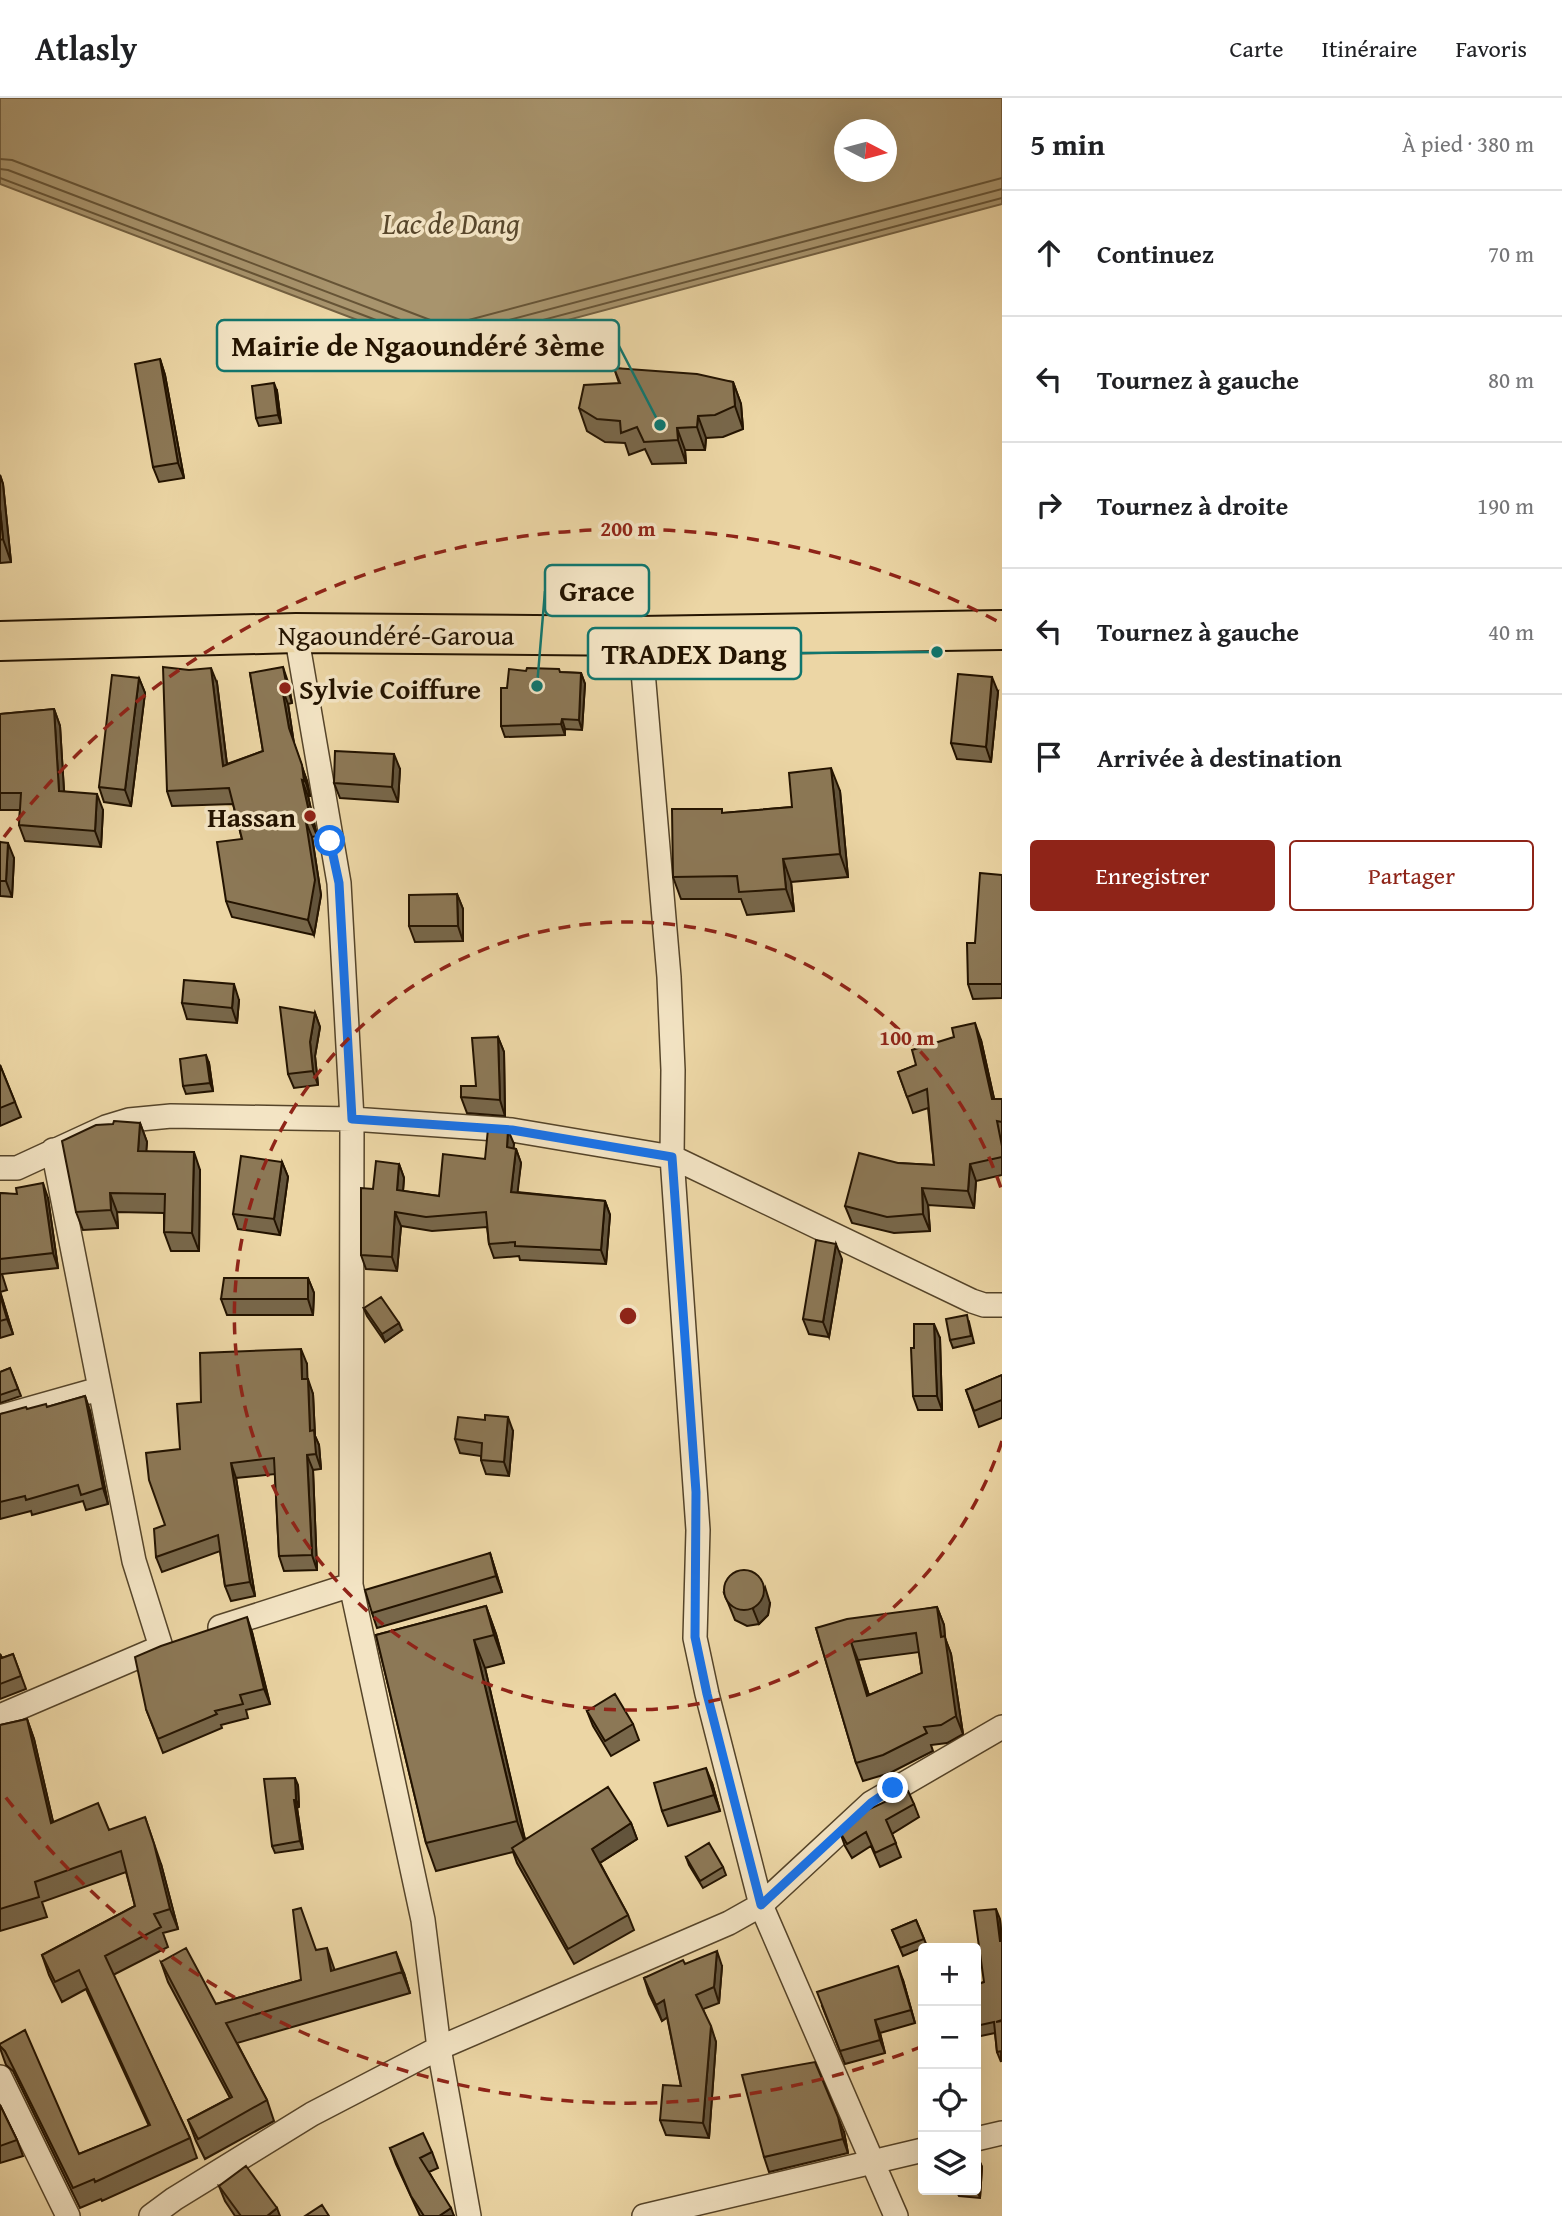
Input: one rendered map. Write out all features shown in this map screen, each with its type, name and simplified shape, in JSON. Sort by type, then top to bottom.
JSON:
[{"type":"highway","name":"Ngaoundéré-Garoua","points":[[0,641],[296,633],[640,636],[1002,629]]},
{"type":"street","points":[[296,633],[339,883],[352,1119],[351,1585],[423,1920],[439,2048],[469,2216]]},
{"type":"street","points":[[640,636],[669,978],[673,1070],[672,1157],[696,1492],[695,1637],[761,1905],[895,2216]]},
{"type":"street","points":[[0,1168],[17,1168],[106,1127],[129,1120],[171,1116],[352,1119],[512,1130],[672,1157],[972,1301],[984,1305],[1002,1305]]},
{"type":"street","points":[[53,1150],[134,1562],[161,1647]]},
{"type":"street","points":[[0,1417],[99,1389]]},
{"type":"street","points":[[0,1716],[161,1647],[351,1585]]},
{"type":"street","points":[[151,2216],[312,2114],[439,2048],[729,1923],[761,1905],[871,1803],[1002,1727]]},
{"type":"street","points":[[0,2077],[68,2216]]},
{"type":"street","points":[[981,2138],[1002,2133]]},
{"type":"street","points":[[644,2216],[918,2151]]},
{"type":"water","name":"Lac de Dang","points":[[0,98],[1002,98],[1002,204],[444,353],[0,184]]},
{"type":"building","points":[[160,359],[178,463],[153,467],[135,364]]},
{"type":"building","points":[[614,368],[697,374],[733,382],[735,406],[715,415],[698,416],[697,427],[677,428],[678,440],[644,442],[637,427],[621,433],[620,421],[597,419],[579,408],[584,385],[620,383]]},
{"type":"building","points":[[274,383],[278,415],[256,418],[252,386]]},
{"type":"building","points":[[0,509],[3,539],[0,540]]},
{"type":"building","points":[[163,667],[189,670],[211,668],[223,766],[263,751],[250,673],[283,667],[287,687],[282,688],[289,728],[302,765],[304,781],[302,780],[311,821],[306,822],[315,880],[308,920],[226,901],[217,842],[242,839],[229,788],[167,791]]},
{"type":"building","points":[[527,668],[581,673],[579,720],[562,719],[561,724],[501,726],[501,688],[507,688],[509,669],[526,671]]},
{"type":"building","points":[[958,674],[992,677],[986,747],[951,743]]},
{"type":"building","points":[[112,675],[139,678],[125,790],[99,787]]},
{"type":"building","points":[[54,709],[59,791],[97,794],[95,831],[19,825],[21,793],[0,793],[0,714]]},
{"type":"building","points":[[335,751],[394,754],[392,787],[334,783]]},
{"type":"building","points":[[831,768],[840,854],[783,859],[786,889],[739,892],[737,876],[673,877],[672,809],[722,809],[722,813],[792,807],[789,773]]},
{"type":"building","points":[[0,842],[8,843],[6,881],[0,881]]},
{"type":"building","points":[[980,873],[1002,875],[1002,984],[968,984],[967,943],[975,943]]},
{"type":"building","points":[[457,894],[458,926],[409,926],[409,895]]},
{"type":"building","points":[[184,980],[234,984],[232,1008],[182,1003]]},
{"type":"building","points":[[280,1007],[315,1013],[310,1042],[313,1071],[288,1074]]},
{"type":"building","points":[[975,1023],[992,1099],[1002,1099],[1002,1122],[997,1121],[1002,1157],[970,1164],[968,1191],[922,1188],[923,1214],[887,1217],[845,1206],[859,1153],[898,1163],[934,1165],[927,1089],[907,1097],[898,1072],[916,1065],[912,1050],[954,1037],[952,1028]]},
{"type":"building","points":[[498,1037],[500,1100],[461,1097],[461,1086],[476,1086],[472,1038]]},
{"type":"building","points":[[206,1055],[210,1083],[183,1086],[180,1059]]},
{"type":"building","points":[[0,1065],[15,1102],[0,1108]]},
{"type":"building","points":[[114,1121],[140,1123],[138,1151],[194,1152],[192,1233],[164,1232],[165,1194],[110,1193],[111,1210],[76,1212],[62,1141],[96,1125],[113,1124]]},
{"type":"building","points":[[488,1129],[508,1130],[507,1147],[516,1149],[511,1192],[605,1201],[601,1250],[515,1246],[515,1242],[489,1244],[486,1212],[426,1217],[395,1212],[392,1257],[361,1255],[361,1188],[373,1189],[376,1161],[399,1164],[397,1190],[439,1196],[443,1154],[485,1159]]},
{"type":"building","points":[[241,1156],[282,1162],[274,1219],[233,1214]]},
{"type":"building","points":[[43,1183],[53,1253],[0,1259],[0,1193],[17,1194],[16,1188]]},
{"type":"building","points":[[816,1240],[836,1244],[823,1322],[803,1319]]},
{"type":"building","points":[[224,1278],[308,1278],[308,1299],[221,1299]]},
{"type":"building","points":[[0,1295],[7,1319],[0,1321]]},
{"type":"building","points":[[381,1297],[399,1323],[382,1334],[364,1308]]},
{"type":"building","points":[[967,1315],[971,1336],[950,1340],[946,1319]]},
{"type":"building","points":[[914,1324],[934,1324],[937,1396],[913,1396],[911,1348],[914,1348]]},
{"type":"building","points":[[301,1349],[302,1379],[308,1379],[310,1431],[314,1430],[316,1454],[307,1455],[312,1555],[279,1556],[274,1458],[231,1463],[250,1582],[225,1586],[218,1535],[156,1557],[154,1529],[165,1525],[149,1480],[146,1453],[180,1449],[177,1404],[201,1402],[200,1353]]},
{"type":"building","points":[[10,1368],[18,1389],[0,1395],[0,1372]]},
{"type":"building","points":[[1002,1375],[1002,1400],[974,1411],[966,1390]]},
{"type":"building","points":[[85,1396],[103,1488],[81,1495],[78,1485],[26,1500],[25,1496],[0,1502],[0,1414],[46,1404],[47,1407]]},
{"type":"building","points":[[485,1415],[508,1417],[504,1462],[481,1460],[482,1443],[455,1439],[458,1417],[485,1420]]},
{"type":"building","points":[[490,1553],[496,1576],[372,1613],[365,1590]]},
{"type":"building","points":[[744,1570],[758,1576],[764,1590],[758,1604],[744,1610],[730,1604],[724,1590],[730,1576]]},
{"type":"building","points":[[486,1606],[494,1635],[474,1640],[517,1821],[426,1843],[376,1635]]},
{"type":"building","points":[[937,1607],[941,1637],[945,1636],[956,1716],[941,1725],[924,1727],[927,1733],[883,1755],[856,1763],[816,1628],[847,1619]],"holes":[[[916,1633],[922,1673],[867,1696],[851,1642]]]},
{"type":"building","points":[[247,1617],[264,1689],[240,1695],[243,1704],[215,1711],[217,1714],[158,1739],[146,1709],[135,1657]]},
{"type":"building","points":[[0,1654],[2,1658],[13,1654],[21,1676],[0,1684]]},
{"type":"building","points":[[615,1694],[633,1724],[605,1741],[587,1711]]},
{"type":"building","points":[[27,1719],[51,1823],[98,1803],[109,1830],[145,1817],[170,1909],[154,1914],[161,1927],[105,1956],[190,2138],[95,2182],[94,2179],[73,2188],[0,2044],[25,2030],[79,2154],[150,2125],[79,1970],[55,1982],[42,1955],[135,1906],[121,1851],[35,1882],[39,1897],[0,1909],[0,1725]]},
{"type":"building","points":[[706,1768],[714,1795],[662,1811],[654,1783]]},
{"type":"building","points":[[295,1778],[294,1800],[300,1841],[272,1846],[264,1779]]},
{"type":"building","points":[[608,1787],[631,1823],[592,1849],[628,1915],[568,1949],[512,1848]]},
{"type":"building","points":[[908,1791],[914,1804],[886,1820],[896,1843],[875,1853],[866,1832],[847,1844],[840,1832],[863,1812]]},
{"type":"building","points":[[709,1843],[723,1867],[700,1881],[686,1857]]},
{"type":"building","points":[[301,1908],[316,1950],[327,1948],[331,1971],[396,1952],[402,1972],[226,2023],[267,2100],[198,2139],[188,2120],[232,2097],[161,1962],[186,1948],[216,2004],[301,1980],[293,1910]]},
{"type":"building","points":[[996,1909],[1002,1941],[1002,2020],[996,2022],[1002,2021],[1002,2051],[997,2052],[994,2022],[981,2025],[981,1983],[984,1982],[981,1943],[979,1943],[974,1911]]},
{"type":"building","points":[[916,1920],[924,1939],[900,1948],[892,1930]]},
{"type":"building","points":[[717,1951],[714,1987],[696,1995],[711,2026],[703,2123],[660,2120],[663,2085],[681,2086],[664,2000],[656,2005],[644,1978],[683,1960],[685,1964]]},
{"type":"building","points":[[898,1966],[911,2010],[875,2020],[880,2040],[840,2051],[817,1992]]},
{"type":"building","points":[[815,2062],[838,2117],[843,2139],[764,2157],[742,2075]]},
{"type":"building","points":[[0,2105],[17,2140],[0,2146]]},
{"type":"building","points":[[423,2133],[432,2152],[420,2158],[451,2208],[439,2216],[424,2216],[411,2196],[390,2148]]},
{"type":"building","points":[[246,2166],[277,2208],[267,2216],[241,2216],[219,2186]]},
{"type":"building","points":[[322,2205],[329,2216],[305,2216]]},
{"type":"place","name":"Mairie de Ngaoundéré 3ème","points":[[660,425]]},
{"type":"place","name":"TRADEX Dang","points":[[937,652]]},
{"type":"place","name":"Grace","points":[[537,686]]},
{"type":"place","name":"Sylvie Coiffure","points":[[285,688]]},
{"type":"place","name":"Hassan","points":[[310,816]]},
{"type":"route","points":[[330,841],[339,883],[352,1119],[512,1130],[672,1157],[698,1530],[695,1637],[761,1905],[871,1803],[893,1788]]}]
